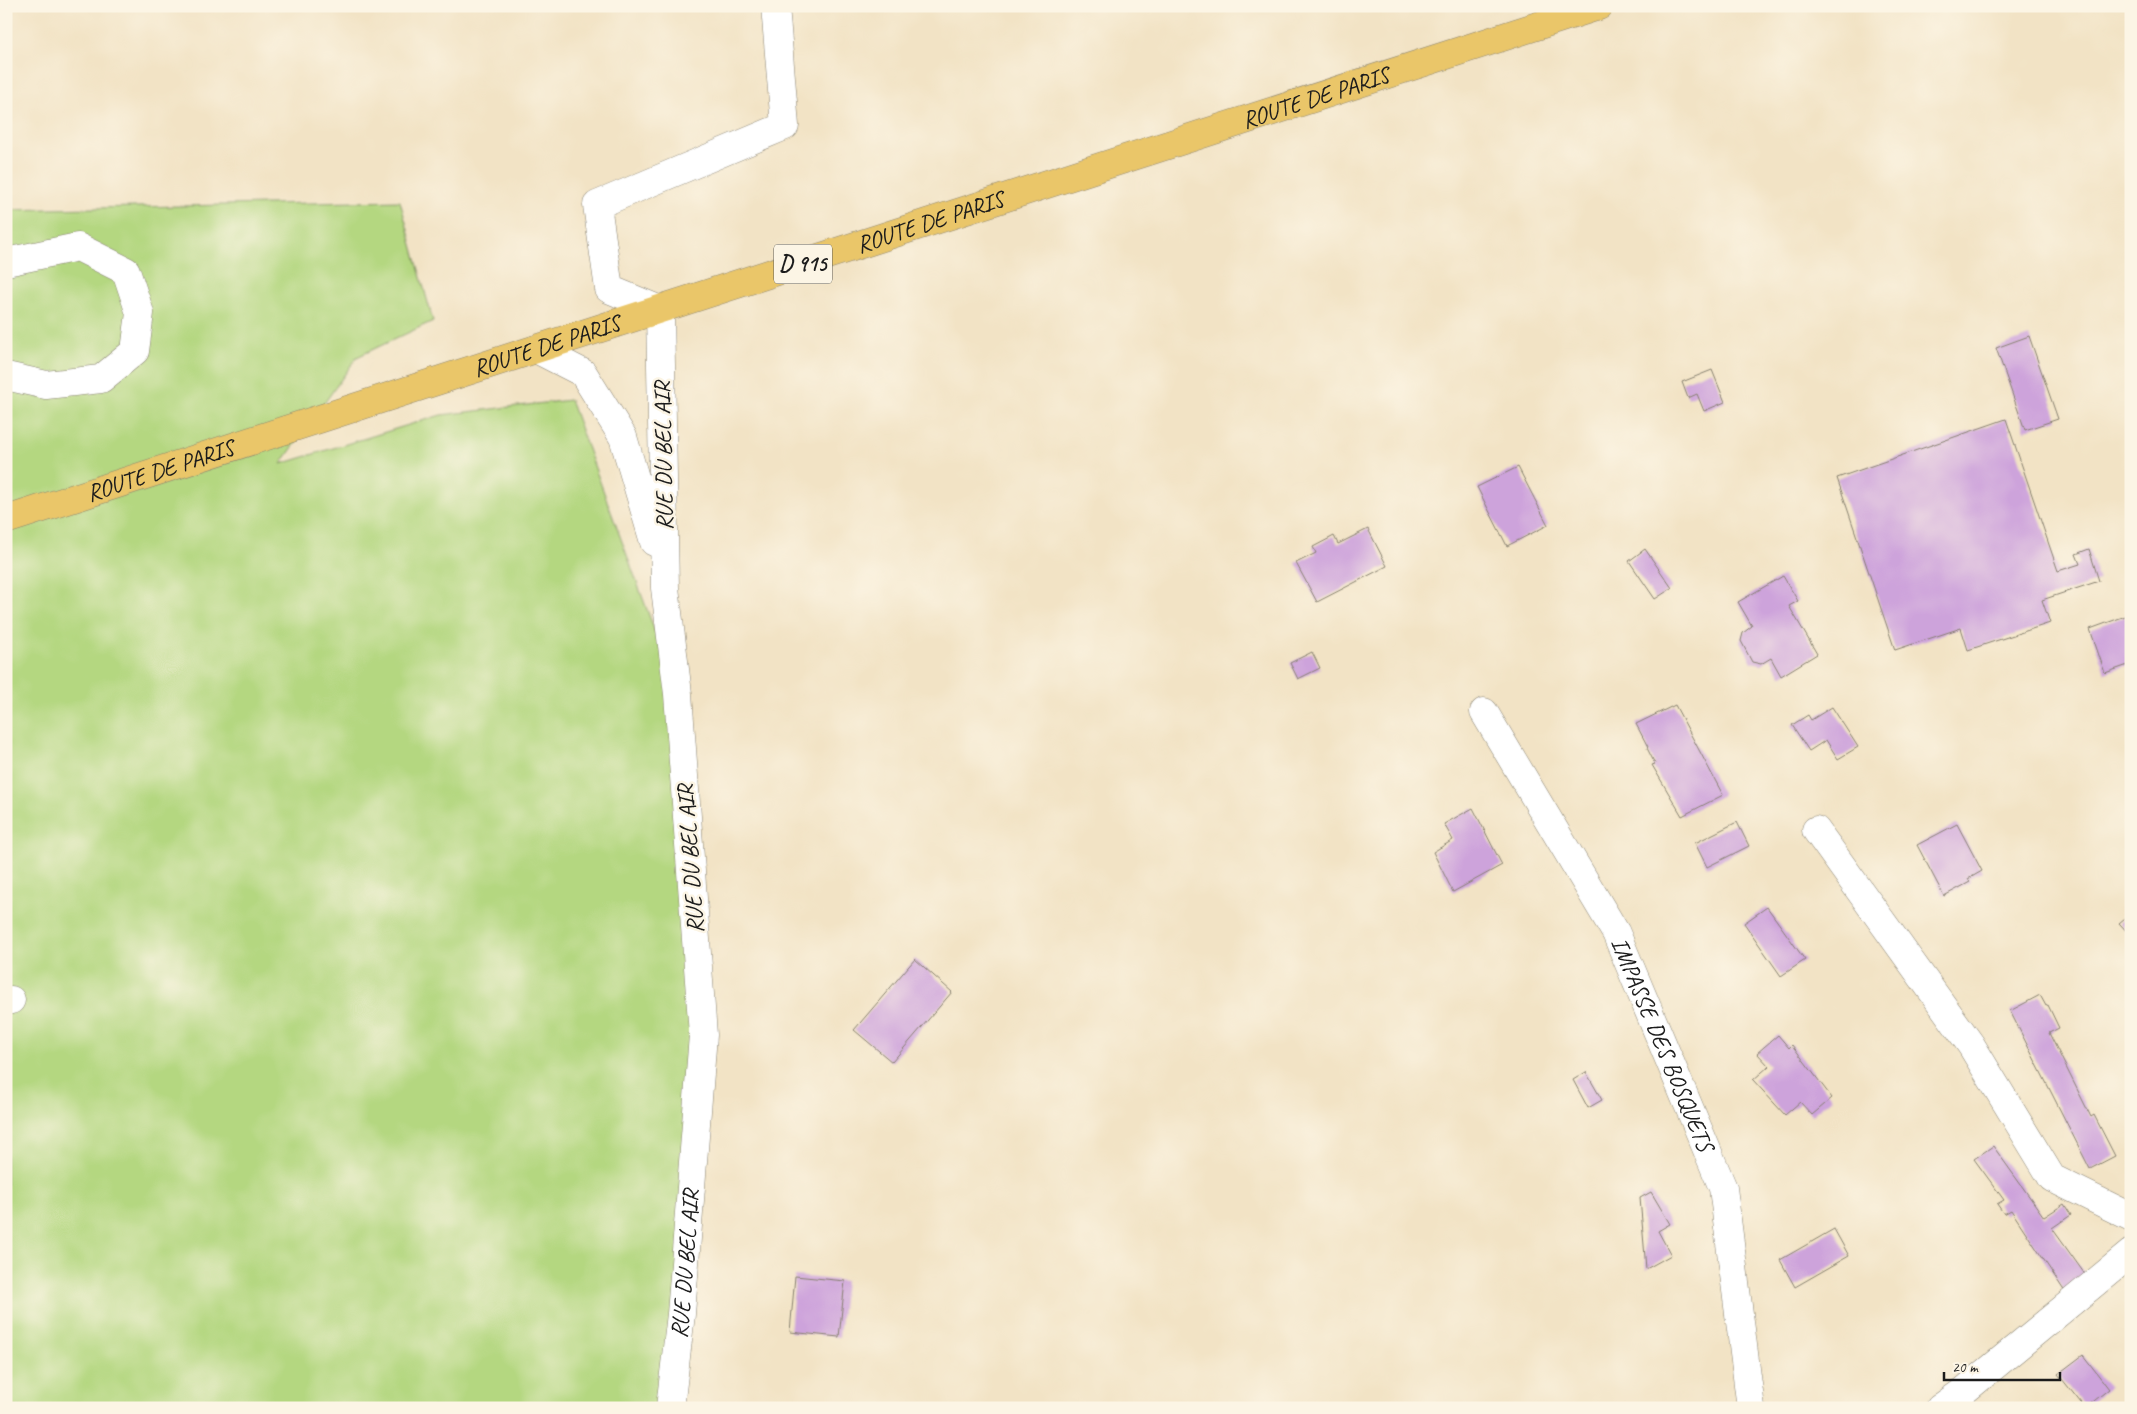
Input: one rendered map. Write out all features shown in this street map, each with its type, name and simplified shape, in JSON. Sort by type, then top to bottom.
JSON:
[{"type":"main road","name":"ROUTE DE PARIS","points":[[6,520],[1599,6]]},
{"type":"street","points":[[660,310],[610,289],[597,205],[785,126],[775,6]]},
{"type":"street","points":[[6,262],[78,247],[126,272],[140,313],[135,350],[102,379],[46,385],[6,376]]},
{"type":"street","name":"RUE DU BEL AIR","points":[[660,310],[665,588],[678,694],[703,1035],[681,1314],[670,1408]]},
{"type":"street","points":[[536,349],[583,373],[623,437],[652,532],[665,588]]},
{"type":"street","name":"IMPASSE DES BOSQUETS","points":[[1484,712],[1616,933],[1723,1188],[1751,1408]]},
{"type":"street","points":[[1816,830],[1971,1045],[2052,1178],[2131,1216]]},
{"type":"street","points":[[1940,1408],[1965,1390],[2131,1253]]},
{"type":"green space","points":[[400,201],[433,321],[357,357],[281,464],[441,415],[570,400],[678,694],[703,1035],[669,1408],[6,1408],[6,210]]},
{"type":"building","points":[[2029,336],[2058,419],[2025,430],[1996,348]]},
{"type":"building","points":[[1712,370],[1725,402],[1704,411],[1697,394],[1688,398],[1682,382]]},
{"type":"building","points":[[2006,419],[2058,571],[2080,564],[2076,554],[2089,549],[2099,581],[2042,600],[2050,623],[1968,650],[1961,628],[1895,650],[1837,478]]},
{"type":"building","points":[[1518,467],[1548,525],[1507,546],[1477,487]]},
{"type":"building","points":[[1368,529],[1387,566],[1317,602],[1296,563],[1316,553],[1313,547],[1334,536],[1338,544]]},
{"type":"building","points":[[1645,549],[1672,588],[1655,599],[1629,561]]},
{"type":"building","points":[[1783,576],[1798,601],[1789,606],[1817,654],[1781,676],[1771,658],[1761,664],[1752,662],[1741,641],[1743,633],[1752,626],[1738,602]]},
{"type":"building","points":[[2131,614],[2131,664],[2105,673],[2090,629]]},
{"type":"building","points":[[1312,652],[1320,668],[1298,679],[1290,663]]},
{"type":"building","points":[[1675,705],[1723,795],[1682,816],[1652,765],[1655,764],[1636,724]]},
{"type":"building","points":[[1832,707],[1858,747],[1838,759],[1826,740],[1809,751],[1792,725],[1808,715],[1811,720]]},
{"type":"building","points":[[1473,808],[1502,865],[1453,892],[1433,852],[1453,840],[1444,824]]},
{"type":"building","points":[[1737,822],[1749,846],[1707,867],[1695,843]]},
{"type":"building","points":[[1957,824],[1982,871],[1968,879],[1970,882],[1944,896],[1917,845]]},
{"type":"building","points":[[1767,907],[1805,960],[1781,976],[1744,923]]},
{"type":"building","points":[[2131,913],[2131,936],[2119,923]]},
{"type":"building","points":[[915,959],[952,992],[892,1062],[854,1030]]},
{"type":"building","points":[[2040,995],[2046,1006],[2048,1005],[2059,1028],[2049,1033],[2091,1117],[2094,1115],[2115,1156],[2090,1169],[2010,1011]]},
{"type":"building","points":[[1778,1035],[1789,1048],[1792,1045],[1832,1098],[1812,1115],[1800,1102],[1785,1115],[1753,1080],[1769,1066],[1757,1053]]},
{"type":"building","points":[[1586,1072],[1602,1100],[1588,1108],[1573,1080]]},
{"type":"building","points":[[1993,1146],[2044,1217],[2064,1204],[2071,1215],[2052,1228],[2089,1280],[2067,1295],[2011,1210],[2004,1214],[1997,1204],[2004,1200],[1974,1159]]},
{"type":"building","points":[[1651,1192],[1670,1224],[1658,1231],[1671,1255],[1646,1269],[1640,1198]]},
{"type":"building","points":[[1834,1229],[1849,1256],[1795,1287],[1780,1260]]},
{"type":"building","points":[[795,1276],[845,1281],[839,1337],[790,1332]]},
{"type":"building","points":[[2083,1355],[2109,1389],[2085,1408],[2058,1374]]}]
